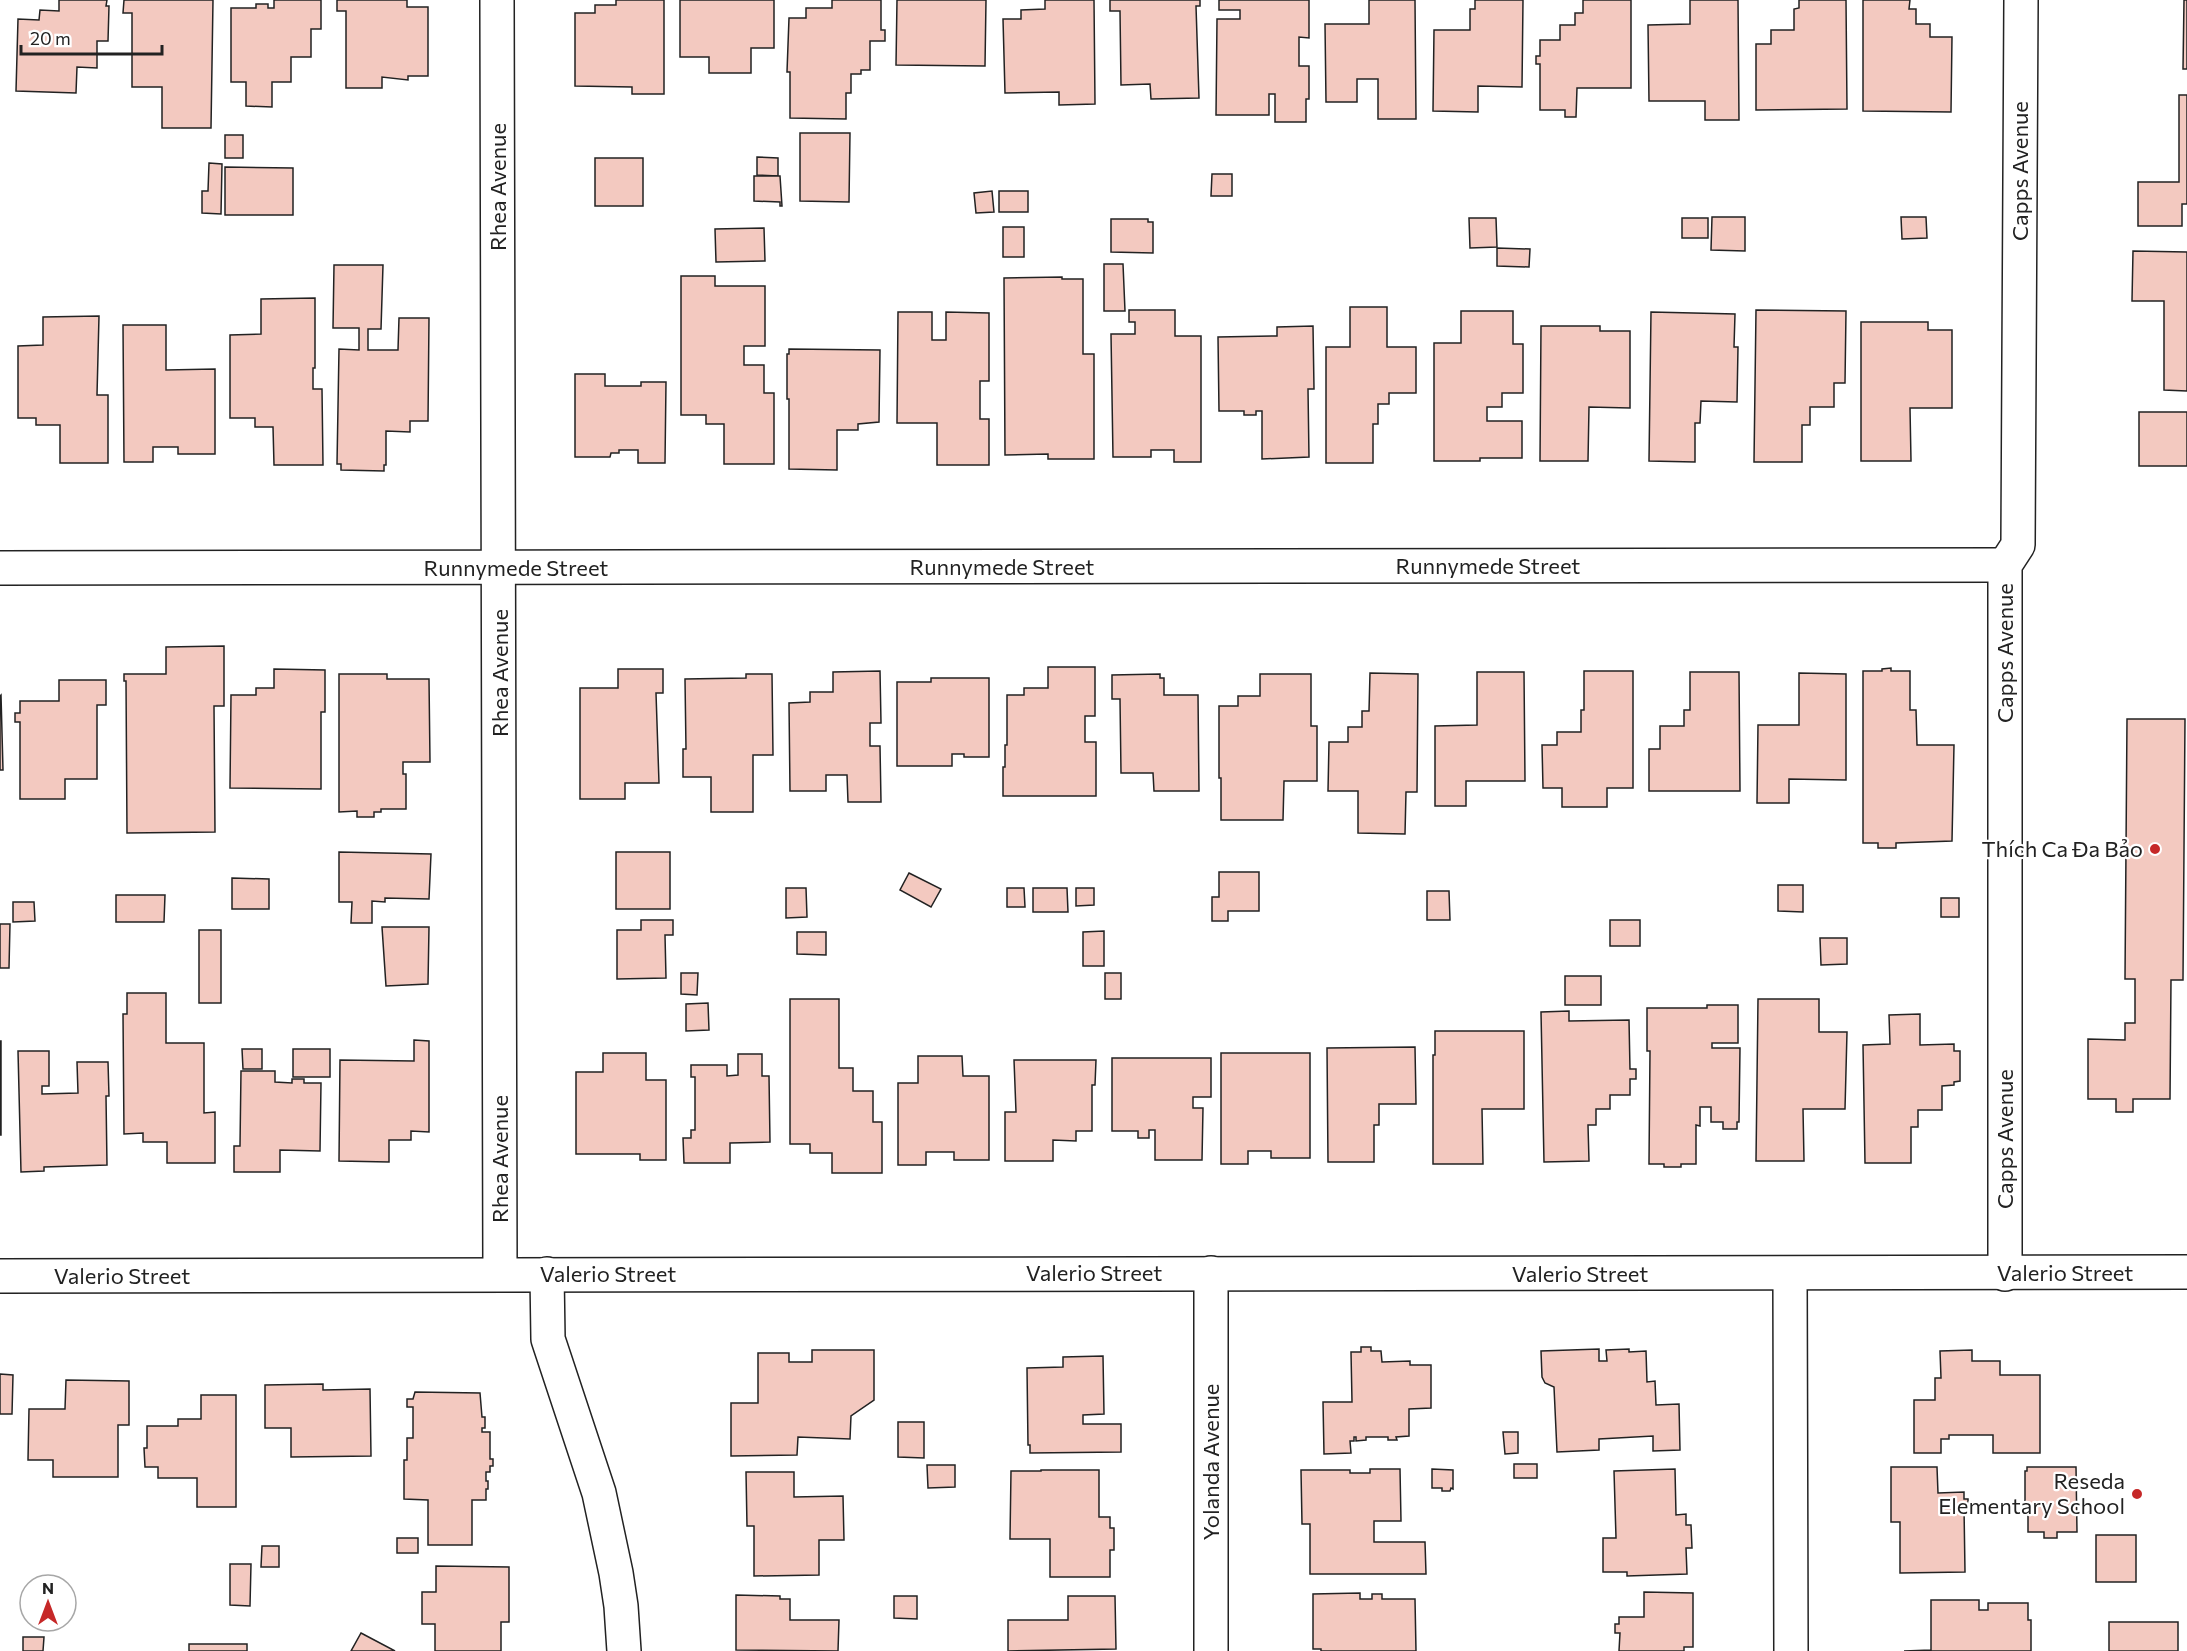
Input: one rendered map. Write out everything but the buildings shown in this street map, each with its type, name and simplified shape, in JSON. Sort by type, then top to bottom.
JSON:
[{"type":"street","name":"Rhea Avenue","points":[[497,0],[500,1274]]},
{"type":"street","name":"Capps Avenue","points":[[2006,1274],[2005,565],[2018,545],[2021,0]]},
{"type":"street","name":"Runnymede Street","points":[[0,568],[2005,565]]},
{"type":"street","name":"Valerio Street","points":[[0,1276],[2187,1272]]},
{"type":"street","name":"Yolanda Avenue","points":[[1211,1273],[1211,1651]]},
{"type":"street","points":[[547,1274],[548,1339],[599,1493],[618,1584],[624,1651]]},
{"type":"street","points":[[1790,1274],[1791,1651]]},
{"type":"place","name":"Thích Ca Đa Bảo","points":[[2155,849]]},
{"type":"place","name":"Reseda Elementary School","points":[[2137,1494]]}]
